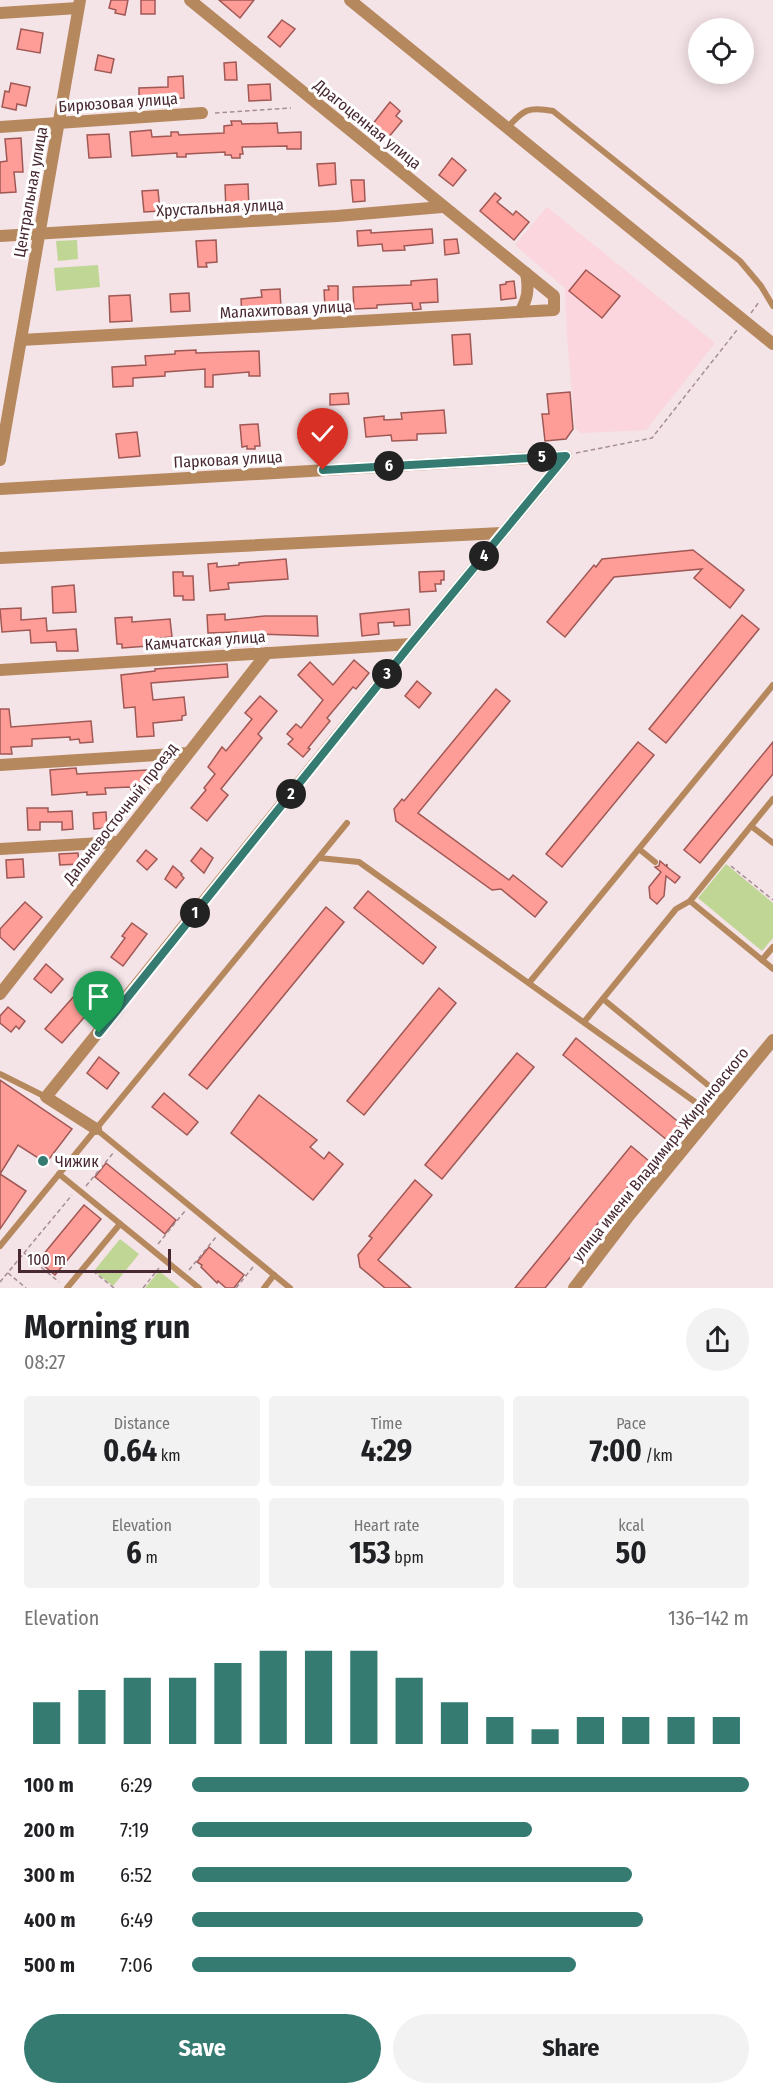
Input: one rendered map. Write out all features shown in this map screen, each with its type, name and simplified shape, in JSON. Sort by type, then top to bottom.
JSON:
[{"type":"street","name":"Драгоценная улица","points":[[190,0],[554,296],[554,310]]},
{"type":"street","points":[[350,0],[773,344]]},
{"type":"street","points":[[0,13],[79,4]]},
{"type":"street","name":"Центральная улица","points":[[0,460],[79,4]]},
{"type":"street","name":"Бирюзовая улица","points":[[0,127],[202,113]]},
{"type":"street","name":"Хрустальная улица","points":[[0,236],[337,216],[442,207]]},
{"type":"street","points":[[520,312],[527,300],[526,273]]},
{"type":"street","name":"Малахитовая улица","points":[[21,340],[554,310]]},
{"type":"street","points":[[96,1129],[46,1097],[411,644],[566,456]]},
{"type":"street","name":"Парковая улица","points":[[0,489],[566,456]]},
{"type":"street","points":[[0,558],[502,533]]},
{"type":"street","name":"Камчатская улица","points":[[0,670],[411,644]]},
{"type":"street","name":"Дальневосточный проезд","points":[[0,994],[267,653]]},
{"type":"street","points":[[0,765],[188,753]]},
{"type":"street","points":[[0,849],[118,842]]},
{"type":"street","name":"улица имени Владимира Жириновского","points":[[574,1288],[628,1217],[773,1040]]},
{"type":"lane","points":[[507,128],[522,112],[531,108],[553,111],[740,261],[773,306]]},
{"type":"lane","points":[[529,983],[773,685]]},
{"type":"lane","points":[[584,1022],[676,909],[681,904],[690,901],[773,799]]},
{"type":"lane","points":[[0,1246],[347,824]]},
{"type":"lane","points":[[751,825],[773,843]]},
{"type":"lane","points":[[639,849],[655,862]]},
{"type":"lane","points":[[319,858],[359,862],[712,1114]]},
{"type":"lane","points":[[690,901],[773,969]]},
{"type":"lane","points":[[762,960],[773,947]]},
{"type":"lane","points":[[603,999],[724,1099]]},
{"type":"lane","points":[[0,1074],[46,1097]]},
{"type":"lane","points":[[96,1129],[290,1288]]},
{"type":"lane","points":[[60,1174],[199,1288]]},
{"type":"lane","points":[[67,1288],[120,1224]]},
{"type":"lane","points":[[264,1288],[274,1275]]},
{"type":"path","points":[[202,113],[291,108]]},
{"type":"path","points":[[566,456],[652,438],[766,294]]},
{"type":"path","points":[[724,859],[773,900]]},
{"type":"path","points":[[0,1282],[118,1147]]},
{"type":"path","points":[[153,1250],[189,1206]]},
{"type":"path","points":[[184,1276],[221,1232]]},
{"type":"path","points":[[24,1253],[58,1281]]},
{"type":"path","points":[[143,1288],[165,1261]]},
{"type":"path","points":[[236,1288],[257,1261]]},
{"type":"path","points":[[86,1265],[111,1287]]},
{"type":"path","points":[[8,1273],[26,1288]]},
{"type":"shaded area","points":[[547,207],[715,343],[646,430],[581,433],[575,427],[565,288],[515,245]]},
{"type":"green space","points":[[77,240],[78,259],[58,261],[56,241]]},
{"type":"green space","points":[[98,265],[100,287],[56,291],[54,268]]},
{"type":"green space","points":[[726,864],[773,903],[773,938],[762,951],[698,898]]},
{"type":"green space","points":[[120,1239],[139,1254],[113,1286],[94,1271]]},
{"type":"green space","points":[[159,1271],[180,1288],[145,1288]]},
{"type":"building","points":[[111,0],[128,0],[125,15],[115,13],[116,10],[109,8]]},
{"type":"building","points":[[141,0],[155,0],[155,14],[141,14]]},
{"type":"building","points":[[219,0],[254,0],[240,18]]},
{"type":"building","points":[[282,20],[295,29],[280,47],[268,37]]},
{"type":"building","points":[[21,29],[43,33],[40,53],[17,49]]},
{"type":"building","points":[[98,55],[114,59],[111,73],[95,70]]},
{"type":"building","points":[[236,62],[237,80],[225,80],[224,63]]},
{"type":"building","points":[[183,76],[184,98],[156,99],[153,103],[139,103],[139,88],[168,87],[168,77]]},
{"type":"building","points":[[11,83],[30,87],[26,106],[17,104],[16,110],[2,107],[5,91],[9,92]]},
{"type":"building","points":[[270,84],[271,100],[249,101],[248,85]]},
{"type":"building","points":[[390,102],[400,111],[396,116],[402,121],[388,138],[372,125]]},
{"type":"building","points":[[231,121],[241,121],[242,124],[277,123],[278,133],[301,132],[301,149],[287,149],[287,146],[242,147],[243,154],[240,154],[240,158],[232,158],[231,155],[225,155],[225,152],[186,154],[186,157],[177,157],[177,153],[132,156],[130,132],[151,130],[152,137],[171,136],[171,132],[178,132],[179,135],[224,133],[224,126],[232,125]]},
{"type":"building","points":[[109,134],[111,157],[89,158],[87,135]]},
{"type":"building","points":[[21,138],[23,172],[14,172],[16,192],[0,193],[0,162],[7,161],[5,139]]},
{"type":"building","points":[[452,158],[466,170],[453,186],[439,175]]},
{"type":"building","points":[[335,163],[336,184],[319,186],[317,164]]},
{"type":"building","points":[[351,180],[364,180],[365,201],[353,202]]},
{"type":"building","points":[[248,184],[249,209],[226,210],[225,185]]},
{"type":"building","points":[[158,190],[160,211],[144,212],[142,191]]},
{"type":"building","points":[[495,193],[501,198],[497,202],[513,215],[516,211],[529,222],[514,240],[480,211]]},
{"type":"building","points":[[432,229],[433,243],[404,246],[405,250],[383,251],[382,244],[358,246],[357,231],[371,230],[371,233]]},
{"type":"building","points":[[457,239],[459,253],[445,255],[444,240]]},
{"type":"building","points":[[216,240],[217,262],[206,263],[207,267],[198,267],[196,241]]},
{"type":"building","points":[[586,270],[620,296],[602,318],[569,291]]},
{"type":"building","points":[[437,279],[438,302],[420,303],[421,309],[413,310],[412,303],[354,309],[353,287],[411,285],[411,281]]},
{"type":"building","points":[[514,281],[516,298],[501,300],[500,285]]},
{"type":"building","points":[[328,286],[338,286],[338,307],[325,307],[324,290],[329,290]]},
{"type":"building","points":[[280,289],[281,310],[254,312],[255,316],[242,316],[241,299],[262,297],[261,290]]},
{"type":"building","points":[[189,293],[190,311],[171,312],[170,294]]},
{"type":"building","points":[[130,295],[132,321],[110,322],[109,296]]},
{"type":"building","points":[[470,334],[472,364],[454,365],[452,335]]},
{"type":"building","points":[[196,350],[196,353],[259,351],[260,376],[249,376],[249,372],[213,375],[213,387],[205,387],[205,369],[165,372],[165,376],[133,378],[133,386],[113,387],[112,367],[146,365],[145,356]]},
{"type":"building","points":[[570,392],[573,429],[566,439],[545,441],[542,414],[549,414],[547,394]]},
{"type":"building","points":[[348,393],[349,404],[330,405],[330,394]]},
{"type":"building","points":[[444,410],[446,433],[417,434],[417,440],[392,441],[391,435],[366,437],[364,418],[384,416],[384,420],[402,419],[401,413]]},
{"type":"building","points":[[321,423],[322,442],[308,443],[307,424]]},
{"type":"building","points":[[258,424],[260,446],[255,446],[255,449],[242,447],[240,425]]},
{"type":"building","points":[[137,432],[140,456],[119,458],[116,434]]},
{"type":"building","points":[[693,550],[744,590],[730,608],[694,578],[702,569],[614,577],[565,637],[547,622],[594,565],[596,567],[602,559]]},
{"type":"building","points":[[286,559],[288,579],[228,583],[229,589],[210,591],[208,564],[217,563],[217,567]]},
{"type":"building","points":[[444,571],[444,580],[441,580],[441,584],[435,584],[436,591],[420,592],[419,572]]},
{"type":"building","points":[[173,572],[183,572],[183,576],[193,576],[194,600],[183,600],[183,596],[174,596]]},
{"type":"building","points":[[74,585],[76,612],[53,613],[52,587]]},
{"type":"building","points":[[21,608],[21,620],[46,618],[47,631],[76,629],[78,651],[57,651],[56,642],[31,643],[30,630],[2,632],[0,609]]},
{"type":"building","points":[[409,609],[410,625],[394,626],[394,622],[378,623],[379,634],[362,636],[360,614]]},
{"type":"building","points":[[225,614],[225,620],[265,616],[317,616],[318,636],[257,634],[257,639],[237,643],[237,632],[208,633],[207,615]]},
{"type":"building","points":[[742,615],[759,629],[666,743],[649,729]]},
{"type":"building","points":[[132,617],[132,622],[170,619],[172,637],[161,638],[162,645],[122,648],[122,644],[117,644],[115,618]]},
{"type":"building","points":[[354,660],[369,673],[356,689],[353,687],[327,718],[330,721],[303,757],[288,744],[293,739],[287,734],[296,724],[301,728],[323,700],[298,675],[310,662],[333,685]]},
{"type":"building","points":[[227,664],[228,677],[151,683],[153,700],[184,697],[186,715],[182,716],[182,720],[153,723],[154,736],[137,737],[135,707],[124,708],[121,675],[155,671],[155,669]]},
{"type":"building","points":[[417,681],[431,693],[419,708],[405,696]]},
{"type":"building","points":[[496,689],[510,701],[418,813],[509,880],[513,875],[547,902],[535,917],[501,889],[492,890],[396,821],[394,809],[402,799],[404,801]]},
{"type":"building","points":[[260,696],[277,711],[258,734],[262,738],[221,789],[228,795],[207,821],[191,808],[206,790],[204,788],[215,774],[208,767],[222,747],[226,751],[252,719],[245,713]]},
{"type":"building","points":[[0,709],[9,709],[11,727],[91,721],[93,742],[80,743],[79,739],[70,740],[70,737],[32,739],[32,746],[11,747],[12,754],[0,754]]},
{"type":"building","points":[[638,742],[654,755],[562,867],[546,854]]},
{"type":"building","points":[[773,742],[773,774],[700,863],[684,850]]},
{"type":"building","points":[[76,768],[77,774],[147,770],[148,790],[131,791],[131,787],[105,788],[106,794],[87,795],[87,792],[52,795],[50,770]]},
{"type":"building","points":[[27,808],[48,808],[48,812],[72,811],[73,829],[62,830],[62,822],[40,822],[40,830],[28,830]]},
{"type":"building","points":[[106,812],[107,828],[94,829],[93,813]]},
{"type":"building","points":[[201,848],[213,858],[204,873],[191,861]]},
{"type":"building","points":[[146,850],[157,859],[147,870],[137,861]]},
{"type":"building","points":[[78,853],[79,864],[60,865],[59,854]]},
{"type":"building","points":[[23,859],[24,877],[7,878],[6,860]]},
{"type":"building","points":[[660,861],[666,866],[667,864],[667,867],[680,877],[675,883],[666,876],[664,896],[657,904],[650,898],[649,887],[661,872],[655,867],[659,866]]},
{"type":"building","points":[[173,866],[184,878],[176,888],[165,879]]},
{"type":"building","points":[[368,891],[436,947],[423,964],[354,908]]},
{"type":"building","points":[[25,902],[42,917],[14,950],[0,937],[0,929]]},
{"type":"building","points":[[326,907],[344,922],[207,1089],[189,1075]]},
{"type":"building","points":[[132,923],[147,934],[123,966],[111,957],[125,938],[122,936]]},
{"type":"building","points":[[46,964],[63,979],[51,993],[34,979]]},
{"type":"building","points":[[82,987],[92,996],[88,1001],[94,1006],[62,1043],[45,1029]]},
{"type":"building","points":[[439,988],[456,1003],[364,1115],[347,1101]]},
{"type":"building","points":[[8,1007],[25,1021],[19,1029],[16,1026],[11,1032],[0,1023],[0,1016]]},
{"type":"building","points":[[576,1038],[681,1124],[667,1140],[563,1055]]},
{"type":"building","points":[[517,1053],[534,1067],[442,1179],[425,1165]]},
{"type":"building","points":[[99,1057],[119,1073],[107,1089],[87,1073]]},
{"type":"building","points":[[0,1080],[72,1129],[46,1163],[18,1145],[0,1174]]},
{"type":"building","points":[[164,1093],[198,1122],[187,1135],[152,1107]]},
{"type":"building","points":[[259,1095],[317,1140],[310,1147],[324,1159],[329,1152],[343,1164],[313,1200],[231,1133]]},
{"type":"building","points":[[631,1146],[649,1161],[545,1288],[515,1288]]},
{"type":"building","points":[[106,1163],[176,1220],[165,1234],[95,1177]]},
{"type":"building","points":[[0,1174],[26,1191],[0,1229]]},
{"type":"building","points":[[415,1180],[432,1195],[378,1260],[411,1288],[385,1288],[360,1267],[358,1255],[372,1238],[369,1236]]},
{"type":"building","points":[[84,1205],[101,1219],[55,1275],[38,1261]]},
{"type":"building","points":[[209,1247],[244,1275],[234,1288],[226,1288],[218,1281],[217,1283],[197,1262]]},
{"type":"place","name":"Чижик","points":[[43,1161]]},
{"type":"route","points":[[99,1033],[411,644],[566,456],[323,470]]}]
